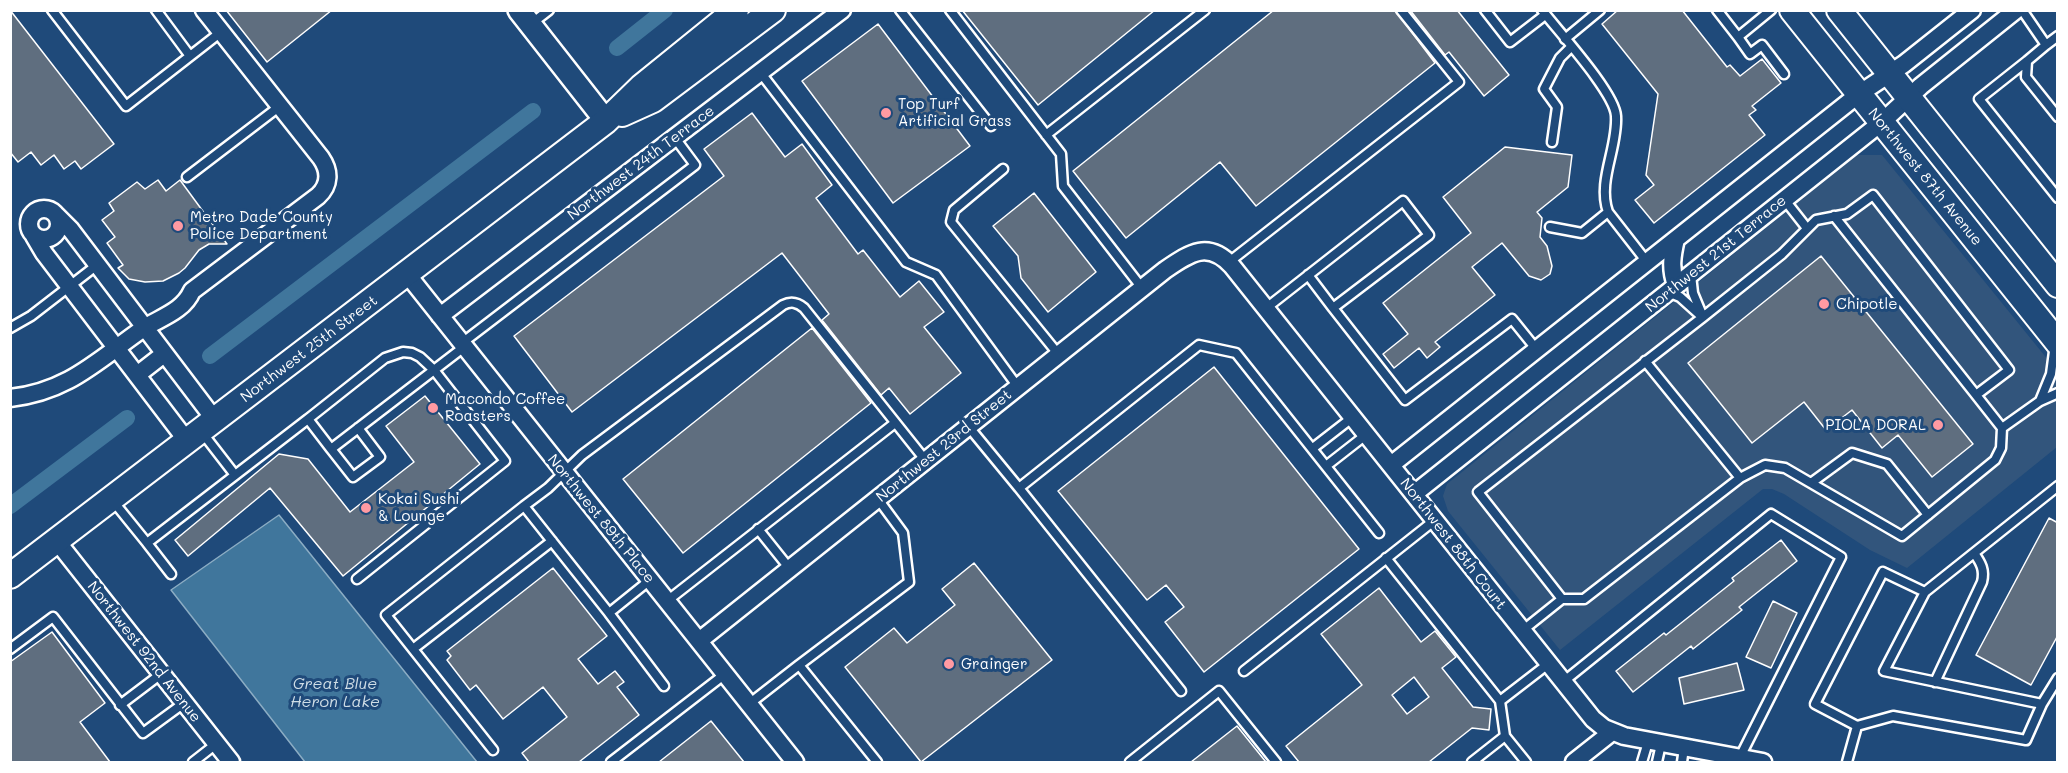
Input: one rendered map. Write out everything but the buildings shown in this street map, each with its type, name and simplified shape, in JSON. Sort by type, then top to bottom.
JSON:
[{"type":"main road","name":"Northwest 25th Street","points":[[10,576],[606,121],[641,87],[736,10]]},
{"type":"main road","name":"Northwest 25th Street","points":[[606,121],[653,100],[773,10]]},
{"type":"main road","name":"Northwest 87th Avenue","points":[[1792,10],[2056,342]]},
{"type":"main road","points":[[1839,10],[2058,285]]},
{"type":"street","points":[[10,398],[36,394],[61,385],[89,370],[144,328],[157,310],[183,291],[192,291],[318,196],[325,188],[328,175],[324,161],[204,10]]},
{"type":"street","name":"Northwest 24th Terrace","points":[[440,316],[842,10]]},
{"type":"street","points":[[1391,465],[1859,94],[1890,74],[1972,10]]},
{"type":"street","name":"Northwest 21st Terrace","points":[[1414,494],[1882,122],[2016,10]]},
{"type":"street","points":[[525,18],[606,121]]},
{"type":"street","points":[[43,208],[56,215],[97,265],[164,354],[201,431],[137,375],[34,236],[28,222],[33,213],[43,208]]},
{"type":"street","points":[[34,236],[43,239],[52,237],[59,224],[56,215]]},
{"type":"street","points":[[1672,289],[1671,261],[1676,239]]},
{"type":"street","name":"Northwest 23rd Street","points":[[699,641],[1176,262],[1192,253],[1210,251],[1218,253],[1229,262]]},
{"type":"street","name":"Northwest 88th Court","points":[[1229,262],[1593,719],[1612,732],[1655,743],[1683,755],[1763,762]]},
{"type":"street","name":"Northwest 89th Place","points":[[407,274],[795,762]]},
{"type":"street","points":[[137,375],[164,354]]},
{"type":"street","name":"Northwest 92nd Avenue","points":[[56,540],[231,762]]},
{"type":"street","points":[[1574,762],[1612,732]]},
{"type":"lane","points":[[52,10],[126,106],[221,32]]},
{"type":"lane","points":[[156,10],[190,56]]},
{"type":"lane","points":[[525,18],[549,10]]},
{"type":"lane","points":[[900,10],[991,126]]},
{"type":"lane","points":[[950,10],[1061,154],[1063,186],[1142,288]]},
{"type":"lane","points":[[1046,135],[1205,10]]},
{"type":"lane","points":[[1229,262],[1459,82],[1401,10]]},
{"type":"lane","points":[[1485,10],[1510,42],[1544,13],[1610,96],[1616,114],[1604,194],[1608,213],[1647,262]]},
{"type":"lane","points":[[1565,39],[1600,10]]},
{"type":"lane","points":[[1717,10],[1750,54],[1762,45],[1784,74]]},
{"type":"lane","points":[[1738,37],[1770,10]]},
{"type":"lane","points":[[2022,10],[2046,45]]},
{"type":"lane","points":[[2058,36],[1979,99],[2058,198]]},
{"type":"lane","points":[[1552,142],[1557,107],[1544,89],[1560,58],[1571,47]]},
{"type":"lane","points":[[2027,61],[2026,77],[2058,117]]},
{"type":"lane","points":[[760,72],[906,262],[936,275],[1018,387]]},
{"type":"lane","points":[[187,177],[280,106]]},
{"type":"lane","points":[[331,449],[695,165],[675,138]]},
{"type":"lane","points":[[1003,169],[954,210],[951,222],[1059,355]]},
{"type":"lane","points":[[1562,599],[1478,492],[1782,254],[1806,227],[1816,220],[1847,214],[1873,195],[2009,370],[1976,395]]},
{"type":"lane","points":[[1784,199],[1806,227]]},
{"type":"lane","points":[[1265,309],[1403,201],[1429,235],[1333,308]]},
{"type":"lane","points":[[1550,227],[1582,232],[1608,213]]},
{"type":"lane","points":[[1522,631],[1562,599],[1584,599],[1740,478],[1765,465],[1785,468],[1902,536],[1995,460],[2001,448],[2002,428],[1834,216]]},
{"type":"lane","points":[[10,328],[31,316],[97,265]]},
{"type":"lane","points":[[1691,273],[1693,293],[1703,317]]},
{"type":"lane","points":[[1308,275],[1405,400],[1512,319],[1537,350]]},
{"type":"lane","points":[[1672,289],[1703,317]]},
{"type":"lane","points":[[493,750],[386,615],[548,488],[582,455],[783,304],[789,302],[799,304],[804,308],[926,461]]},
{"type":"lane","points":[[2040,401],[2051,374],[2056,342]]},
{"type":"lane","points":[[1019,488],[1199,345],[1236,353],[1379,533]]},
{"type":"lane","points":[[147,543],[385,358],[394,354],[412,353],[434,370],[505,461],[357,579]]},
{"type":"lane","points":[[1645,361],[1740,478]]},
{"type":"lane","points":[[2002,428],[2040,401],[2058,393]]},
{"type":"lane","points":[[1312,448],[1353,417]]},
{"type":"lane","points":[[308,419],[353,477],[380,457],[358,428]]},
{"type":"lane","points":[[667,601],[895,423]]},
{"type":"lane","points":[[968,426],[1181,691]]},
{"type":"lane","points":[[201,431],[235,475]]},
{"type":"lane","points":[[1326,466],[1367,434]]},
{"type":"lane","points":[[1811,483],[1852,453],[1887,464],[1928,515]]},
{"type":"lane","points":[[2042,704],[1884,671],[1925,592],[2058,486]]},
{"type":"lane","points":[[111,498],[171,574]]},
{"type":"lane","points":[[749,704],[909,582],[903,533],[878,499]]},
{"type":"lane","points":[[524,506],[609,612],[664,686]]},
{"type":"lane","points":[[1562,682],[1772,514],[1841,557],[1739,759]]},
{"type":"lane","points":[[1244,671],[1435,520]]},
{"type":"lane","points":[[758,529],[790,569]]},
{"type":"lane","points":[[413,650],[552,542]]},
{"type":"lane","points":[[1935,682],[1982,582],[1984,573],[1974,553]]},
{"type":"lane","points":[[1386,558],[1500,701],[1505,736],[1526,762]]},
{"type":"lane","points":[[1925,592],[1884,572],[1815,704],[1857,726],[1893,716],[2026,740],[2042,704],[2058,678]]},
{"type":"lane","points":[[609,612],[651,580]]},
{"type":"lane","points":[[10,649],[53,617],[143,733],[184,703]]},
{"type":"lane","points":[[799,664],[877,762]]},
{"type":"lane","points":[[1500,701],[1548,664]]},
{"type":"lane","points":[[120,705],[161,674]]},
{"type":"lane","points":[[611,762],[725,674]]},
{"type":"lane","points":[[1130,762],[1219,691],[1276,762]]},
{"type":"lane","points":[[1848,762],[1857,726]]},
{"type":"lane","points":[[1472,762],[1505,736]]},
{"type":"lane","points":[[1642,762],[1655,743]]},
{"type":"lane","points":[[1655,743],[1658,762]]},
{"type":"lane","points":[[193,762],[216,744]]},
{"type":"shaded area","points":[[1857,155],[1882,155],[2057,371],[2057,447],[1907,568],[1870,550],[1784,494],[1772,489],[1763,489],[1560,650],[1448,511],[1443,496],[1447,484]]},
{"type":"water","name":"Great Blue Heron Lake","points":[[279,515],[477,762],[305,762],[171,590]]},
{"type":"waterway","points":[[617,48],[665,10]]},
{"type":"waterway","points":[[210,356],[533,111]]},
{"type":"waterway","points":[[10,506],[127,418]]},
{"type":"place","name":"Top Turf Artificial Grass","points":[[886,113]]},
{"type":"place","name":"Metro Dade County Police Department","points":[[178,226]]},
{"type":"place","name":"Chipotle","points":[[1824,304]]},
{"type":"place","name":"Macondo Coffee Roasters","points":[[433,408]]},
{"type":"place","name":"PIOLA DORAL","points":[[1938,425]]},
{"type":"place","name":"Kokai Sushi & Lounge","points":[[366,508]]},
{"type":"place","name":"Grainger","points":[[949,664]]}]
